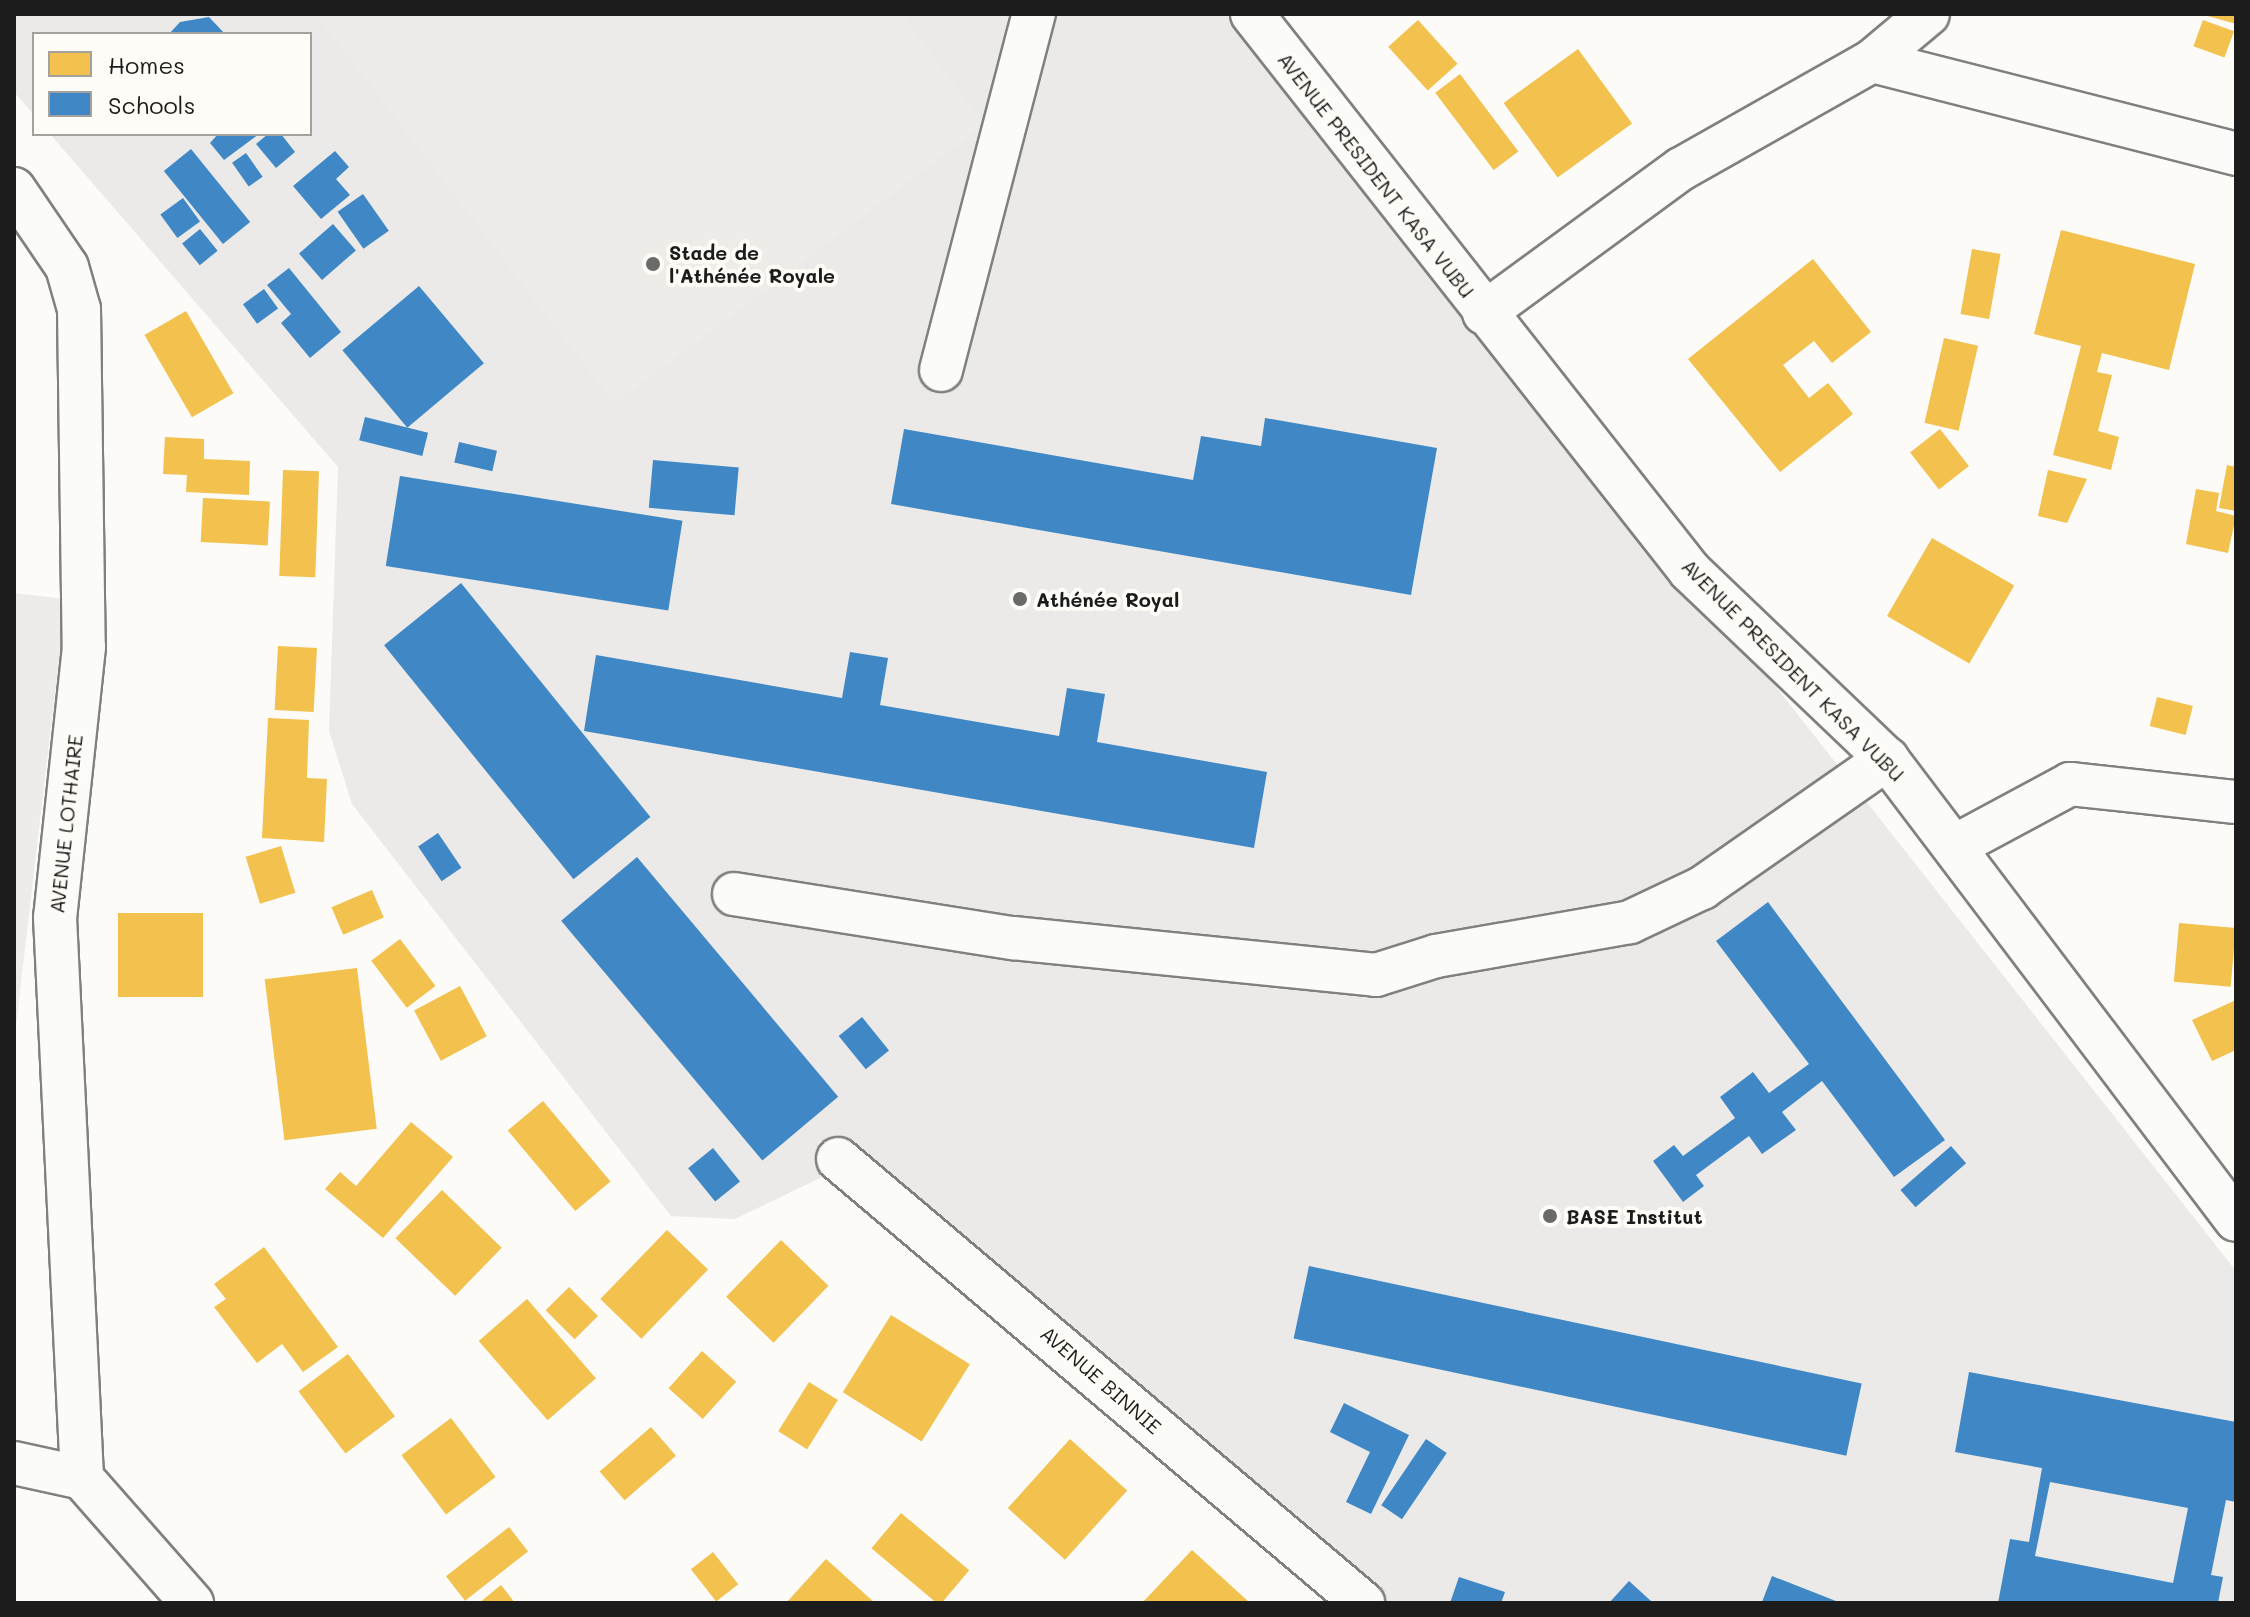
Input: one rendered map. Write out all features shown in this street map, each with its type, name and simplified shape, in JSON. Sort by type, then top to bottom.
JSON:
[{"type":"street","points":[[941,370],[1034,14]]},
{"type":"street","name":"AVENUE PRESIDENT KASA VUBU","points":[[1252,14],[1484,313],[1690,571],[1887,759],[2236,1220]]},
{"type":"street","points":[[1484,313],[1681,169],[1872,61],[1928,14]]},
{"type":"street","points":[[1872,61],[2236,154]]},
{"type":"street","name":"AVENUE LOTHAIRE","points":[[14,189],[67,267],[79,309],[84,647],[55,917],[82,1478]]},
{"type":"street","points":[[734,894],[1013,938],[1376,975],[1436,956],[1630,922],[1702,888],[1887,759]]},
{"type":"street","points":[[1955,846],[2070,784],[2236,802]]},
{"type":"street","name":"AVENUE BINNIE","points":[[838,1159],[1363,1603]]},
{"type":"street","points":[[14,1463],[82,1478],[192,1603]]},
{"type":"shaded area","name":"Athénée Royal","points":[[14,14],[1246,14],[2236,1271],[2236,1603],[1361,1603],[845,1166],[735,1219],[671,1216],[352,804],[329,731],[338,467],[52,136],[312,136],[312,32],[32,32],[32,113],[14,92]]},
{"type":"shaded area","name":"Stade de l'Athénée Royale","points":[[316,14],[901,14],[985,124],[614,404]]},
{"type":"shaded area","points":[[14,593],[66,599],[14,1043]]},
{"type":"building: Homes","points":[[2236,14],[2236,24],[2204,15]]},
{"type":"building: Homes","points":[[1418,20],[1457,64],[1428,91],[1388,47]]},
{"type":"building: Homes","points":[[2203,20],[2234,31],[2224,58],[2193,46]]},
{"type":"building: Homes","points":[[1578,49],[1632,123],[1558,178],[1504,103]]},
{"type":"building: Homes","points":[[1460,74],[1518,151],[1494,170],[1435,93]]},
{"type":"building: Homes","points":[[2061,230],[2195,264],[2169,370],[2102,353],[2097,372],[2112,375],[2098,431],[2119,437],[2111,470],[2053,455],[2081,346],[2034,334]]},
{"type":"building: Homes","points":[[1972,249],[2001,254],[1989,319],[1961,314]]},
{"type":"building: Homes","points":[[1813,259],[1871,332],[1832,363],[1814,341],[1783,365],[1809,398],[1828,383],[1853,414],[1780,472],[1688,359]]},
{"type":"building: Homes","points":[[186,311],[234,393],[192,417],[144,335]]},
{"type":"building: Homes","points":[[1944,338],[1978,346],[1959,431],[1924,423]]},
{"type":"building: Homes","points":[[1940,429],[1969,466],[1939,489],[1910,452]]},
{"type":"building: Homes","points":[[165,437],[204,439],[204,459],[250,461],[249,495],[186,492],[187,475],[163,474]]},
{"type":"building: Homes","points":[[2227,465],[2236,467],[2236,511],[2219,508]]},
{"type":"building: Homes","points":[[283,470],[319,471],[315,577],[279,576]]},
{"type":"building: Homes","points":[[2048,470],[2087,479],[2067,523],[2038,516]]},
{"type":"building: Homes","points":[[2196,489],[2219,493],[2216,511],[2236,516],[2228,553],[2186,544]]},
{"type":"building: Homes","points":[[203,498],[270,502],[268,545],[201,542]]},
{"type":"building: Homes","points":[[1932,538],[2014,586],[1969,663],[1887,616]]},
{"type":"building: Homes","points":[[278,646],[317,648],[314,712],[275,710]]},
{"type":"building: Homes","points":[[2157,697],[2193,706],[2186,735],[2150,726]]},
{"type":"building: Homes","points":[[268,718],[309,720],[307,778],[327,779],[324,842],[262,838]]},
{"type":"building: Homes","points":[[281,846],[295,893],[260,904],[246,857]]},
{"type":"building: Homes","points":[[372,890],[384,918],[343,935],[331,907]]},
{"type":"building: Homes","points":[[118,913],[203,913],[203,997],[118,997]]},
{"type":"building: Homes","points":[[2179,923],[2236,928],[2231,987],[2174,982]]},
{"type":"building: Homes","points":[[400,939],[436,986],[407,1008],[371,961]]},
{"type":"building: Homes","points":[[357,968],[377,1129],[284,1140],[265,979]]},
{"type":"building: Homes","points":[[460,986],[487,1036],[441,1061],[414,1010]]},
{"type":"building: Homes","points":[[2236,1000],[2236,1050],[2212,1061],[2192,1020]]},
{"type":"building: Homes","points":[[543,1101],[610,1181],[575,1211],[508,1131]]},
{"type":"building: Homes","points":[[411,1122],[453,1157],[383,1238],[325,1189],[340,1172],[356,1186]]},
{"type":"building: Homes","points":[[442,1190],[502,1248],[455,1296],[395,1238]]},
{"type":"building: Homes","points":[[667,1230],[708,1270],[641,1339],[600,1299]]},
{"type":"building: Homes","points":[[781,1240],[828,1286],[774,1343],[726,1297]]},
{"type":"building: Homes","points":[[264,1247],[338,1347],[303,1372],[282,1344],[257,1363],[214,1307],[226,1299],[214,1284]]},
{"type":"building: Homes","points":[[569,1287],[598,1316],[575,1339],[546,1310]]},
{"type":"building: Homes","points":[[527,1299],[596,1378],[548,1420],[479,1341]]},
{"type":"building: Homes","points":[[891,1315],[970,1364],[922,1441],[843,1392]]},
{"type":"building: Homes","points":[[702,1351],[736,1382],[703,1419],[669,1388]]},
{"type":"building: Homes","points":[[348,1354],[395,1416],[345,1454],[298,1391]]},
{"type":"building: Homes","points":[[809,1382],[838,1400],[807,1449],[778,1431]]},
{"type":"building: Homes","points":[[451,1418],[496,1477],[446,1514],[401,1455]]},
{"type":"building: Homes","points":[[651,1427],[676,1456],[625,1500],[600,1472]]},
{"type":"building: Homes","points":[[1070,1439],[1127,1491],[1065,1560],[1008,1508]]},
{"type":"building: Homes","points":[[901,1513],[969,1570],[942,1603],[937,1603],[871,1548]]},
{"type":"building: Homes","points":[[509,1527],[528,1551],[465,1601],[446,1576]]},
{"type":"building: Homes","points":[[1192,1550],[1250,1603],[1142,1603]]},
{"type":"building: Homes","points":[[713,1552],[738,1584],[716,1602],[691,1569]]},
{"type":"building: Homes","points":[[826,1559],[875,1603],[786,1603]]},
{"type":"building: Homes","points":[[501,1585],[515,1603],[479,1603]]},
{"type":"building: Schools","points":[[209,17],[223,32],[171,32],[180,22]]},
{"type":"building: Schools","points":[[216,136],[256,136],[224,160],[210,143]]},
{"type":"building: Schools","points":[[266,136],[283,136],[295,152],[276,168],[256,144]]},
{"type":"building: Schools","points":[[191,149],[250,222],[223,244],[164,171]]},
{"type":"building: Schools","points":[[335,151],[349,167],[336,179],[350,195],[321,219],[293,186]]},
{"type":"building: Schools","points":[[246,153],[263,177],[249,187],[232,163]]},
{"type":"building: Schools","points":[[363,194],[389,231],[363,249],[338,212]]},
{"type":"building: Schools","points":[[183,198],[200,221],[177,238],[160,214]]},
{"type":"building: Schools","points":[[333,224],[356,250],[322,280],[299,254]]},
{"type":"building: Schools","points":[[200,229],[218,251],[200,265],[182,243]]},
{"type":"building: Schools","points":[[289,268],[341,332],[310,358],[281,323],[291,314],[267,285]]},
{"type":"building: Schools","points":[[419,286],[484,363],[407,428],[342,350]]},
{"type":"building: Schools","points":[[264,289],[278,308],[257,324],[243,304]]},
{"type":"building: Schools","points":[[365,417],[428,433],[422,456],[359,440]]},
{"type":"building: Schools","points":[[1265,418],[1437,448],[1411,595],[891,504],[904,429],[1193,480],[1201,436],[1261,446]]},
{"type":"building: Schools","points":[[459,442],[497,451],[492,471],[454,462]]},
{"type":"building: Schools","points":[[653,460],[739,467],[734,515],[649,508]]},
{"type":"building: Schools","points":[[400,476],[682,521],[668,611],[386,566]]},
{"type":"building: Schools","points":[[461,583],[650,817],[573,879],[384,645]]},
{"type":"building: Schools","points":[[850,652],[888,658],[880,705],[1059,736],[1067,688],[1105,694],[1097,742],[1267,772],[1254,848],[584,731],[596,655],[842,698]]},
{"type":"building: Schools","points":[[438,833],[461,868],[442,881],[418,846]]},
{"type":"building: Schools","points":[[637,857],[838,1097],[762,1160],[561,921]]},
{"type":"building: Schools","points":[[1768,902],[1945,1140],[1894,1177],[1822,1081],[1782,1112],[1796,1130],[1762,1154],[1749,1136],[1696,1175],[1704,1186],[1683,1202],[1653,1161],[1674,1145],[1683,1156],[1735,1118],[1720,1097],[1753,1072],[1769,1093],[1809,1064],[1716,941]]},
{"type":"building: Schools","points":[[862,1017],[889,1050],[866,1069],[839,1036]]},
{"type":"building: Schools","points":[[1951,1146],[1966,1163],[1916,1207],[1900,1190]]},
{"type":"building: Schools","points":[[713,1148],[740,1181],[715,1202],[688,1168]]},
{"type":"building: Schools","points":[[1309,1266],[1862,1383],[1846,1456],[1294,1338]]},
{"type":"building: Schools","points":[[1969,1372],[2236,1422],[2236,1502],[2226,1500],[2211,1575],[2223,1577],[2218,1603],[1998,1603],[2010,1539],[2029,1542],[2042,1468],[1955,1452]],"holes":[[[2050,1482],[2188,1508],[2173,1583],[2035,1556]]]},
{"type":"building: Schools","points":[[1344,1403],[1409,1435],[1371,1514],[1346,1502],[1370,1452],[1330,1432]]},
{"type":"building: Schools","points":[[1426,1439],[1447,1453],[1402,1519],[1381,1505]]},
{"type":"building: Schools","points":[[1772,1576],[1841,1603],[1762,1602]]},
{"type":"building: Schools","points":[[1459,1577],[1505,1592],[1501,1603],[1450,1603]]},
{"type":"building: Schools","points":[[1629,1581],[1651,1601],[1609,1603]]},
{"type":"place","name":"Stade de l'Athénée Royale","points":[[653,264]]},
{"type":"place","name":"Athénée Royal","points":[[1020,599]]},
{"type":"place","name":"BASE Institut","points":[[1550,1216]]}]
